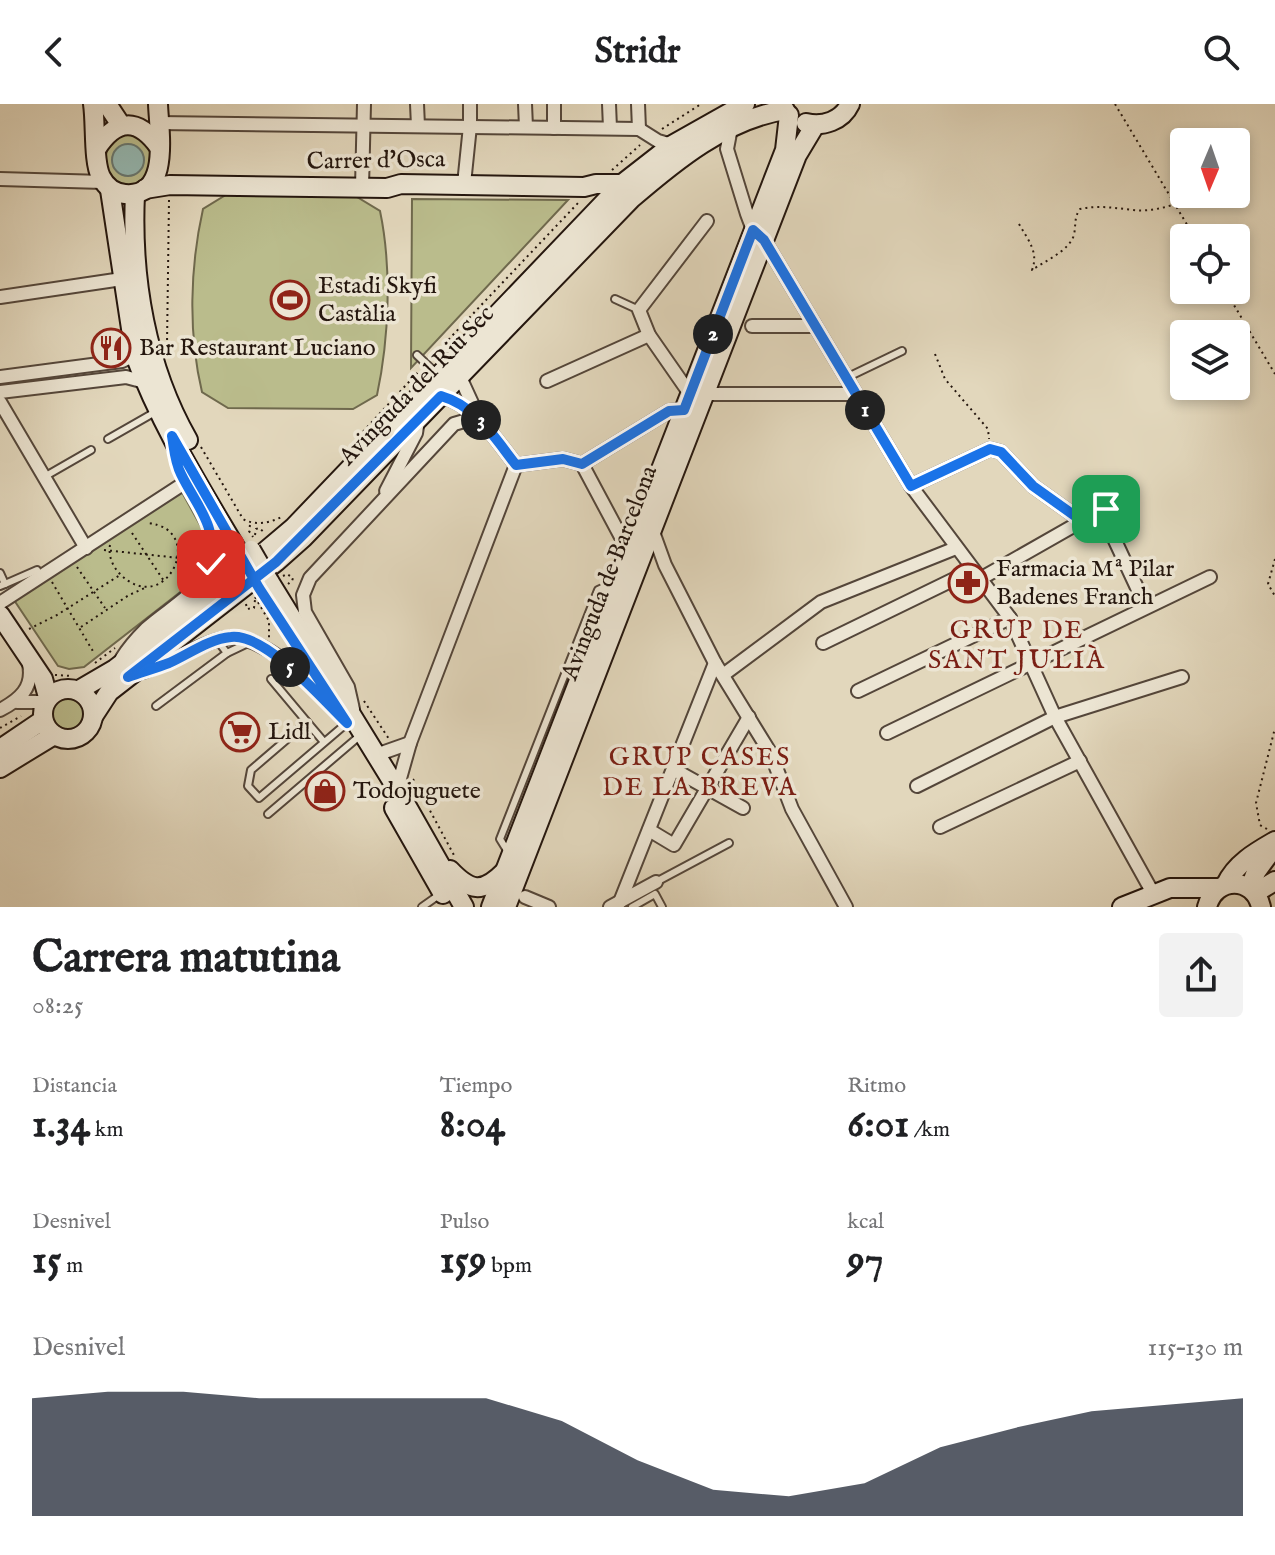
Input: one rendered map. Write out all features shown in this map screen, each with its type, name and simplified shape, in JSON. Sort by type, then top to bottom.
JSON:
[{"type":"main road","points":[[93,104],[100,181],[135,355],[145,382],[172,436],[242,556],[268,583],[352,727],[446,900]]},
{"type":"main road","points":[[107,104],[127,125],[149,133],[159,147]]},
{"type":"main road","points":[[97,148],[107,133],[146,114],[151,104]]},
{"type":"main road","points":[[785,110],[801,122],[815,125],[832,122],[847,111],[850,104]]},
{"type":"main road","name":"Avinguda de Barcelona","points":[[506,907],[757,217],[785,150],[785,110]]},
{"type":"main road","name":"Avinguda del Riu Sec","points":[[731,112],[709,140],[631,199],[276,562],[122,673],[49,699],[67,739],[80,737],[90,728],[94,715],[122,673],[277,543],[432,370],[622,184],[672,145],[731,112],[758,114],[785,110]]},
{"type":"main road","points":[[100,181],[122,194],[140,191],[156,179],[159,167],[158,113]]},
{"type":"main road","name":"Avinguda de Barcelona","points":[[757,217],[815,125]]},
{"type":"main road","points":[[159,167],[170,185]]},
{"type":"main road","name":"Carrer d'Osca","points":[[140,191],[170,185],[387,188],[401,184],[464,184],[588,189],[622,184]]},
{"type":"main road","points":[[588,189],[592,215]]},
{"type":"main road","points":[[140,191],[134,227],[138,278],[151,355],[159,380],[242,556]]},
{"type":"main road","name":"Avinguda de Barcelona","points":[[491,907],[618,582],[652,529],[693,399]]},
{"type":"main road","points":[[0,615],[27,655],[49,699]]},
{"type":"main road","points":[[0,768],[49,699]]},
{"type":"main road","points":[[0,749],[49,699],[91,700],[94,715]]},
{"type":"main road","points":[[352,727],[376,755],[464,907]]},
{"type":"main road","points":[[1185,889],[1207,907],[1209,899],[1232,872],[1253,853],[1275,843]]},
{"type":"main road","points":[[1256,896],[1256,872],[1275,843]]},
{"type":"main road","points":[[441,864],[462,884],[476,888],[492,884],[508,864]]},
{"type":"main road","points":[[1256,896],[1275,881]]},
{"type":"main road","points":[[1122,907],[1170,888],[1243,884],[1256,896]]},
{"type":"main road","points":[[1269,907],[1275,898]]},
{"type":"street","points":[[362,187],[366,125],[364,104]]},
{"type":"street","points":[[417,104],[418,126]]},
{"type":"street","points":[[464,184],[470,104]]},
{"type":"street","points":[[525,104],[526,127]]},
{"type":"street","points":[[554,104],[554,128]]},
{"type":"street","points":[[609,104],[610,128]]},
{"type":"street","points":[[638,104],[647,134],[647,164]]},
{"type":"street","points":[[731,112],[727,149],[741,194],[757,217],[815,326],[911,486],[1010,618],[1055,717],[1154,895]]},
{"type":"street","points":[[158,113],[366,125],[610,128],[647,134],[672,145]]},
{"type":"street","points":[[709,140],[727,149]]},
{"type":"street","points":[[0,179],[100,181]]},
{"type":"street","points":[[693,399],[649,335],[639,310],[707,221]]},
{"type":"street","points":[[0,297],[122,279]]},
{"type":"street","points":[[752,326],[815,326]]},
{"type":"street","points":[[547,381],[649,335]]},
{"type":"street","points":[[0,377],[110,363],[135,355]]},
{"type":"street","points":[[110,363],[114,379]]},
{"type":"street","points":[[0,392],[126,377],[145,382]]},
{"type":"street","points":[[460,377],[478,417]]},
{"type":"street","points":[[582,464],[693,399],[855,394]]},
{"type":"street","points":[[441,396],[456,400],[478,417],[516,465]]},
{"type":"street","points":[[0,402],[84,544]]},
{"type":"street","points":[[352,727],[348,687],[305,612],[303,595],[310,578],[454,424],[478,417]]},
{"type":"street","points":[[379,504],[416,433],[419,419]]},
{"type":"street","points":[[122,673],[131,644],[199,588],[211,564],[214,541],[208,522],[179,471],[172,436]]},
{"type":"street","points":[[911,486],[990,449],[1001,452],[1033,486],[1086,521],[1111,532],[1146,607]]},
{"type":"street","points":[[516,465],[563,459],[582,464],[634,557],[665,565]]},
{"type":"street","points":[[397,789],[410,743],[516,465]]},
{"type":"street","points":[[0,603],[42,571],[71,557],[84,544],[126,525],[186,482]]},
{"type":"street","points":[[823,643],[976,575],[1086,521],[1124,497]]},
{"type":"street","points":[[652,529],[665,565],[715,663],[771,754],[792,809],[846,907]]},
{"type":"street","points":[[723,675],[821,602],[956,548]]},
{"type":"street","points":[[887,733],[1210,577]]},
{"type":"street","points":[[858,691],[1010,618]]},
{"type":"street","points":[[122,673],[170,662],[217,640],[235,636],[258,644],[298,673],[352,727]]},
{"type":"street","points":[[27,655],[31,675],[28,686],[49,699]]},
{"type":"street","points":[[620,905],[715,663]]},
{"type":"street","points":[[917,786],[1055,717],[1182,677]]},
{"type":"street","points":[[0,710],[49,699]]},
{"type":"street","points":[[649,830],[674,845],[749,717]]},
{"type":"street","points":[[376,755],[410,743]]},
{"type":"street","points":[[940,827],[1080,761]]},
{"type":"street","points":[[673,769],[743,808]]},
{"type":"street","points":[[620,905],[655,888]]},
{"type":"street","points":[[525,897],[549,907]]},
{"type":"lane","points":[[615,299],[639,310]]},
{"type":"lane","points":[[846,378],[902,351]]},
{"type":"lane","points":[[417,355],[432,370]]},
{"type":"lane","points":[[108,439],[159,410]]},
{"type":"lane","points":[[44,477],[91,450]]},
{"type":"lane","points":[[0,573],[2,585],[42,571]]},
{"type":"lane","points":[[217,640],[227,653]]},
{"type":"lane","points":[[156,706],[227,653],[258,644]]},
{"type":"lane","points":[[271,679],[324,742]]},
{"type":"lane","points":[[307,722],[251,770],[248,786],[259,798],[324,742],[352,727]]},
{"type":"lane","points":[[268,814],[352,727]]},
{"type":"lane","points":[[620,905],[642,904],[655,888],[729,843]]},
{"type":"lane","points":[[655,888],[662,907]]},
{"type":"lane","points":[[422,907],[446,900]]},
{"type":"path","points":[[359,435],[432,370],[588,189],[647,134],[701,104]]},
{"type":"path","points":[[1115,104],[1170,194]]},
{"type":"path","points":[[169,357],[170,185]]},
{"type":"path","points":[[1019,224],[1034,249],[1036,259],[1032,270],[1069,245],[1080,209],[1118,206],[1134,210],[1170,206]]},
{"type":"path","points":[[1233,304],[1275,374]]},
{"type":"path","points":[[935,354],[945,379],[988,429],[990,449]]},
{"type":"path","points":[[198,442],[243,519],[250,523],[275,521],[285,515]]},
{"type":"path","points":[[250,523],[249,531],[254,539],[256,529],[263,529],[264,535]]},
{"type":"path","points":[[79,628],[148,586],[165,581],[174,571],[179,558],[177,543],[169,531],[156,524],[126,525],[165,581]]},
{"type":"path","points":[[84,544],[109,551],[198,560],[213,550]]},
{"type":"path","points":[[109,551],[113,564],[121,574],[133,583],[148,586]]},
{"type":"path","points":[[242,556],[268,583],[249,595],[251,598],[246,602],[247,609],[254,608],[256,599],[269,621],[270,637],[258,644]]},
{"type":"path","points":[[71,557],[106,609]]},
{"type":"path","points":[[1275,559],[1268,584],[1275,596]]},
{"type":"path","points":[[42,571],[94,653]]},
{"type":"path","points":[[14,636],[68,608],[121,574]]},
{"type":"path","points":[[94,663],[116,647]]},
{"type":"path","points":[[0,728],[49,699]]},
{"type":"path","points":[[1275,728],[1256,803],[1260,825],[1275,834]]},
{"type":"green space","points":[[134,132],[152,150],[150,175],[130,189],[114,181],[105,162],[113,138]]},
{"type":"green space","name":"Estadi Skyfi Castàlia","points":[[229,193],[352,194],[380,211],[388,303],[377,395],[353,409],[228,408],[202,392],[194,347],[192,300],[195,254],[203,209]]},
{"type":"green space","points":[[412,199],[568,200],[411,368]]},
{"type":"green space","points":[[178,485],[204,532],[204,562],[188,586],[84,667],[69,669],[58,666],[10,594]]},
{"type":"green space","points":[[68,695],[81,700],[86,713],[81,726],[68,731],[55,726],[50,713],[55,700]]},
{"type":"water","points":[[128,144],[139,149],[144,160],[139,171],[128,176],[117,171],[112,160],[117,149]]},
{"type":"place","name":"Estadi Skyfi Castàlia","points":[[290,300]]},
{"type":"place","name":"Bar Restaurant Luciano","points":[[111,348]]},
{"type":"place","name":"Farmacia Mª Pilar Badenes Franch","points":[[968,583]]},
{"type":"place","name":"Lidl","points":[[240,732]]},
{"type":"place","name":"Todojuguete","points":[[325,791]]},
{"type":"district","name":"GRUP DE SANT JULIÀ","points":[[1017,645]]},
{"type":"district","name":"GRUP CASES DE LA BREVA","points":[[700,772]]},
{"type":"route","points":[[211,564],[214,541],[208,522],[179,471],[172,436],[241,557],[259,588],[347,723],[298,673],[252,641],[235,636],[217,640],[128,677],[238,592],[276,562],[303,538],[441,396],[456,400],[478,417],[516,465],[563,459],[582,464],[669,411],[684,410],[753,230],[764,240],[911,486],[990,449],[1001,452],[1033,486],[1082,521],[1090,521],[1106,509]]}]
